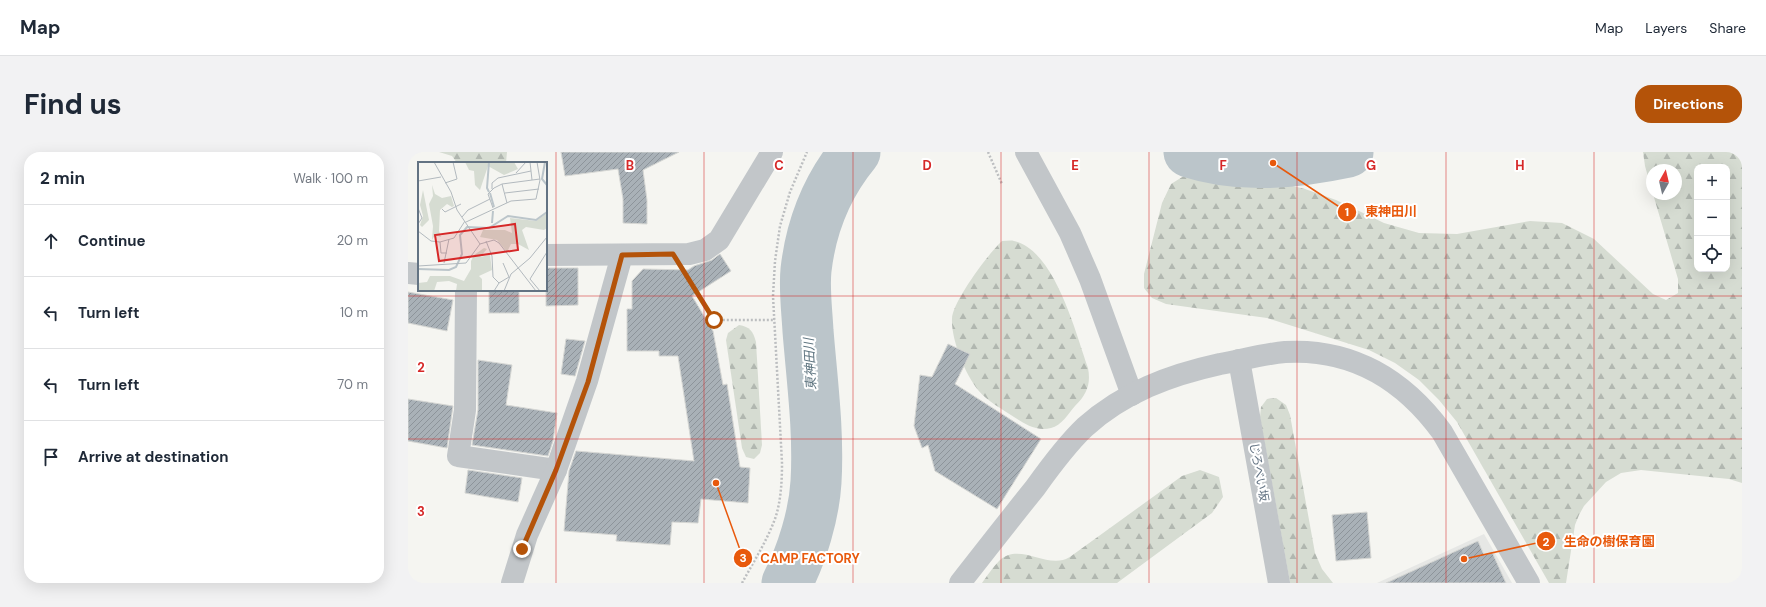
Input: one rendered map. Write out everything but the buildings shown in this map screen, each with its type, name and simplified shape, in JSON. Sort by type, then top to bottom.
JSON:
[{"type":"street","points":[[547,256],[689,254],[705,250],[719,240],[772,152]]},
{"type":"street","points":[[1026,152],[1047,188],[1073,240],[1090,279],[1132,395]]},
{"type":"street","points":[[512,583],[527,535],[556,470],[588,382],[622,255]]},
{"type":"street","points":[[408,273],[418,274]]},
{"type":"street","points":[[466,291],[465,410],[458,456],[556,470]]},
{"type":"street","points":[[960,583],[1058,458],[1085,427],[1117,402],[1154,383],[1192,370],[1286,352],[1312,353],[1338,357],[1363,366],[1386,377],[1408,392],[1427,411],[1442,432],[1529,583]]},
{"type":"street","name":"じろべい坂","points":[[1239,360],[1279,583]]},
{"type":"path","points":[[742,583],[766,540],[776,516],[781,490],[782,463],[773,296],[775,261],[780,226],[790,192],[807,152]]},
{"type":"path","points":[[988,152],[1002,184]]},
{"type":"path","points":[[673,254],[714,320],[775,320]]},
{"type":"shaded area","points":[[1484,534],[1512,583],[1377,583]]},
{"type":"green space","points":[[439,152],[507,152],[506,162],[456,162],[452,156]]},
{"type":"green space","points":[[1643,152],[1742,152],[1742,483],[1729,479],[1641,470],[1621,473],[1606,482],[1584,506],[1579,515],[1575,525],[1566,583],[1549,583],[1457,422],[1439,400],[1419,380],[1395,363],[1369,350],[1267,318],[1166,304],[1152,298],[1144,288],[1144,274],[1162,203],[1171,184],[1187,174],[1208,172],[1276,182],[1305,189],[1336,200],[1384,223],[1419,233],[1457,234],[1530,221],[1562,223],[1594,239],[1653,294],[1666,300],[1678,293],[1678,279],[1655,200],[1682,200],[1682,164],[1646,164],[1646,170]]},
{"type":"green space","points":[[1002,241],[1014,241],[1028,248],[1041,260],[1052,276],[1070,315],[1088,368],[1089,379],[1083,397],[1067,416],[1055,427],[1041,429],[1027,425],[986,398],[978,390],[968,375],[956,346],[952,319],[958,301],[972,278]]},
{"type":"green space","points":[[739,325],[750,330],[754,335],[756,342],[762,445],[760,453],[754,459],[746,457],[742,448],[726,340],[728,333]]},
{"type":"green space","points":[[1276,398],[1286,405],[1290,415],[1315,553],[1322,569],[1333,583],[1290,583],[1260,417],[1261,407],[1267,399]]},
{"type":"green space","points":[[1200,470],[1219,477],[1223,497],[1212,513],[1117,583],[982,583],[997,563],[1006,556],[1022,554],[1055,561],[1067,558],[1182,476]]},
{"type":"waterway","name":"東神田川","points":[[787,583],[798,560],[810,521],[816,482],[816,425],[805,293],[808,254],[816,222],[822,207],[836,179],[855,152]]},
{"type":"waterway","name":"東神田川","points":[[1189,152],[1228,161],[1248,162],[1289,161],[1348,152]]},
{"type":"place","name":"東神田川","points":[[1273,163]]},
{"type":"place","name":"CAMP FACTORY","points":[[716,483]]},
{"type":"place","name":"生命の樹保育園","points":[[1464,559]]},
{"type":"route","points":[[522,549],[556,470],[588,382],[622,255],[673,254],[714,320]]}]
